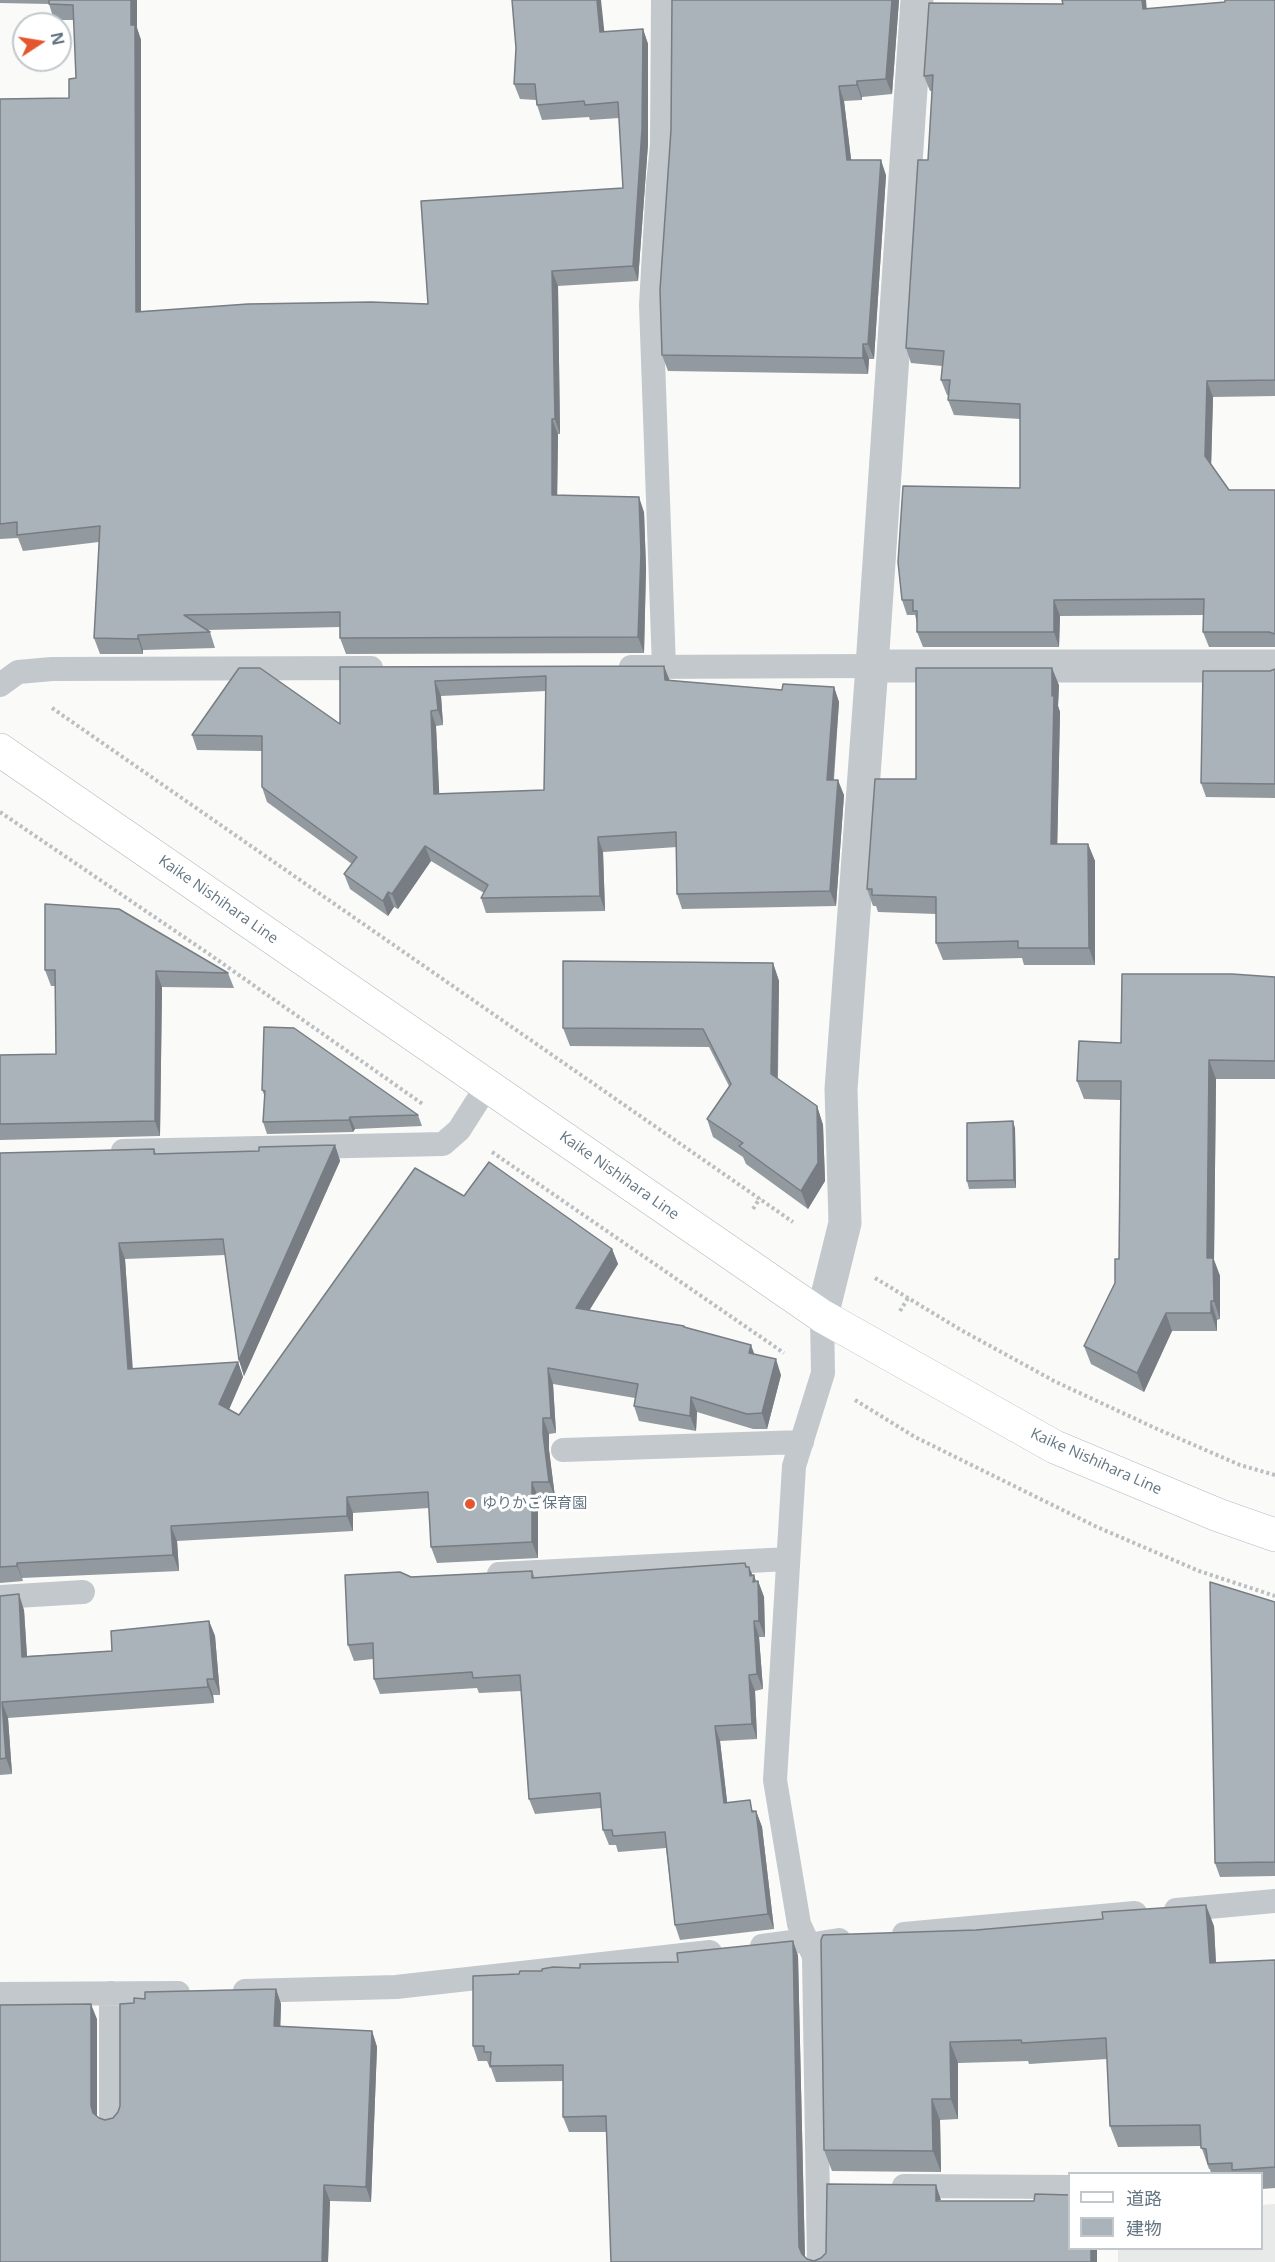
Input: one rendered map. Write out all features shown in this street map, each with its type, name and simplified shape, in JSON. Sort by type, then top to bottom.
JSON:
[{"type":"main road","name":"Kaike Nishihara Line","points":[[0,750],[822,1316],[1054,1447],[1218,1515],[1275,1535]]},
{"type":"street","points":[[822,1316],[845,1223],[841,1089],[917,0]]},
{"type":"street","points":[[872,666],[1275,666]]},
{"type":"lane","points":[[663,0],[662,146],[657,183],[651,304],[664,667]]},
{"type":"lane","points":[[604,667],[872,666]]},
{"type":"lane","points":[[0,684],[18,672],[52,669],[388,668]]},
{"type":"lane","points":[[96,1152],[443,1144],[459,1130],[488,1086]]},
{"type":"lane","points":[[819,2262],[810,1949],[799,1924],[775,1780],[794,1466],[823,1373],[822,1316]]},
{"type":"lane","points":[[563,1450],[802,1442]]},
{"type":"lane","points":[[474,1575],[788,1559]]},
{"type":"lane","points":[[0,1597],[83,1592]]},
{"type":"lane","points":[[0,1994],[396,1988],[810,1949],[820,1943],[871,1937],[1275,1901]]},
{"type":"lane","points":[[111,1993],[111,2121]]},
{"type":"lane","points":[[818,2185],[842,2185]]},
{"type":"lane","points":[[878,2185],[1068,2187]]},
{"type":"path","points":[[52,707],[793,1222]]},
{"type":"path","points":[[0,812],[219,961],[432,1111]]},
{"type":"path","points":[[488,1150],[787,1355]]},
{"type":"path","points":[[753,1209],[760,1198]]},
{"type":"path","points":[[873,1277],[961,1330],[1056,1382],[1155,1428],[1240,1464],[1275,1476]]},
{"type":"path","points":[[898,1314],[908,1298]]},
{"type":"path","points":[[849,1396],[915,1437],[1097,1527],[1199,1571],[1275,1596]]},
{"type":"shaded area","points":[[1275,2204],[1275,2262],[1118,2262],[1118,2250],[1263,2250],[1263,2205]]},
{"type":"building","points":[[49,0],[131,0],[131,25],[135,25],[136,312],[248,304],[371,302],[428,304],[421,201],[623,188],[618,102],[585,105],[584,101],[537,105],[535,84],[514,84],[516,48],[512,0],[597,0],[600,32],[643,29],[642,129],[633,266],[552,271],[555,419],[552,419],[552,495],[639,497],[641,553],[638,637],[340,638],[340,612],[184,615],[210,632],[138,635],[138,639],[94,638],[100,526],[17,535],[17,522],[0,524],[0,99],[69,98],[69,79],[76,78],[73,5],[49,4]]},
{"type":"building","points":[[672,0],[892,0],[886,79],[857,81],[857,85],[839,86],[847,160],[881,160],[868,344],[863,344],[863,358],[662,355],[660,290],[671,130]]},
{"type":"building","points":[[1062,0],[1142,0],[1143,9],[1225,2],[1225,0],[1275,0],[1275,380],[1207,381],[1205,456],[1229,490],[1275,490],[1275,634],[1269,632],[1203,632],[1204,599],[1054,600],[1054,632],[917,632],[917,611],[913,611],[913,600],[902,600],[898,562],[903,486],[1020,488],[1020,404],[948,400],[950,380],[941,380],[944,351],[906,348],[918,160],[928,160],[933,75],[924,76],[929,3],[1063,4]]},
{"type":"building","points":[[664,666],[665,680],[782,690],[783,684],[834,687],[827,780],[838,780],[830,891],[677,894],[676,832],[598,837],[600,896],[481,898],[488,885],[425,846],[392,894],[388,892],[383,901],[344,874],[357,857],[262,787],[262,736],[192,735],[239,668],[260,668],[340,724],[340,667]],"holes":[[[546,676],[544,790],[434,794],[431,711],[438,710],[435,681]]]},
{"type":"building","points":[[916,668],[1052,668],[1052,696],[1054,695],[1051,844],[1088,844],[1089,948],[1018,948],[1018,941],[936,943],[936,897],[872,895],[872,889],[867,889],[875,779],[916,779]]},
{"type":"building","points":[[1275,669],[1275,784],[1201,783],[1203,671],[1270,671]]},
{"type":"building","points":[[45,904],[119,909],[228,973],[156,971],[155,1121],[0,1124],[0,1055],[56,1054],[55,970],[45,970]]},
{"type":"building","points":[[563,961],[773,963],[771,1074],[817,1106],[818,1163],[801,1191],[739,1146],[743,1143],[707,1119],[731,1084],[703,1029],[563,1028]]},
{"type":"building","points":[[1122,974],[1232,974],[1275,977],[1275,1061],[1209,1060],[1207,1258],[1213,1258],[1214,1301],[1211,1301],[1211,1313],[1166,1313],[1137,1373],[1084,1346],[1115,1283],[1115,1259],[1119,1259],[1121,1081],[1077,1081],[1079,1041],[1121,1043]]},
{"type":"building","points":[[264,1027],[294,1028],[418,1115],[350,1117],[349,1120],[263,1122]]},
{"type":"building","points":[[1013,1121],[1014,1180],[967,1181],[967,1123]]},
{"type":"building","points":[[335,1145],[239,1360],[223,1239],[119,1243],[128,1369],[238,1362],[219,1404],[239,1415],[415,1168],[464,1196],[489,1162],[612,1249],[576,1308],[684,1326],[751,1345],[749,1353],[776,1359],[762,1413],[747,1414],[691,1397],[690,1416],[634,1406],[638,1384],[548,1368],[551,1418],[543,1418],[543,1434],[549,1482],[532,1482],[532,1542],[431,1547],[428,1492],[347,1497],[347,1516],[171,1526],[173,1555],[17,1563],[17,1566],[0,1567],[0,1153],[154,1149],[154,1154],[259,1151],[259,1147]]},
{"type":"building","points":[[745,1563],[746,1567],[749,1567],[750,1576],[754,1575],[753,1582],[758,1581],[759,1621],[754,1621],[757,1674],[749,1675],[752,1724],[715,1726],[724,1803],[750,1800],[752,1812],[756,1811],[768,1914],[675,1925],[665,1832],[613,1836],[612,1830],[603,1830],[600,1793],[529,1799],[520,1675],[473,1678],[472,1672],[374,1679],[373,1643],[348,1645],[345,1575],[400,1572],[411,1577],[532,1571],[532,1578]]},
{"type":"building","points":[[1210,1582],[1275,1602],[1275,1862],[1215,1863]]},
{"type":"building","points":[[19,1594],[22,1657],[112,1651],[111,1631],[209,1621],[214,1679],[207,1679],[208,1687],[2,1702],[6,1758],[0,1759],[0,1596]]},
{"type":"building","points":[[1206,1905],[1210,1963],[1275,1960],[1275,2167],[1232,2170],[1232,2163],[1208,2164],[1206,2149],[1201,2148],[1200,2125],[1110,2126],[1106,2038],[1022,2043],[1021,2040],[950,2042],[951,2099],[932,2099],[933,2151],[824,2150],[821,1940],[823,1935],[976,1930],[1103,1919],[1102,1912]]},
{"type":"building","points":[[793,1941],[799,2247],[807,2259],[814,2261],[826,2253],[827,2184],[936,2185],[936,2201],[1034,2201],[1035,2194],[1068,2195],[1068,2250],[1091,2250],[1091,2262],[611,2262],[606,2116],[563,2117],[563,2065],[490,2066],[491,2052],[484,2052],[484,2046],[473,2046],[473,1976],[519,1974],[520,1971],[542,1971],[542,1969],[553,1967],[580,1968],[580,1964],[678,1962],[677,1953]]},
{"type":"building","points":[[276,1989],[274,2026],[372,2031],[366,2187],[324,2185],[322,2262],[0,2262],[0,2005],[91,2004],[91,2106],[93,2113],[105,2120],[113,2118],[120,2106],[120,2004],[134,2003],[134,1998],[145,1999],[145,1992]]},
{"type":"place","name":"ゆりかご保育園","points":[[470,1504]]}]
